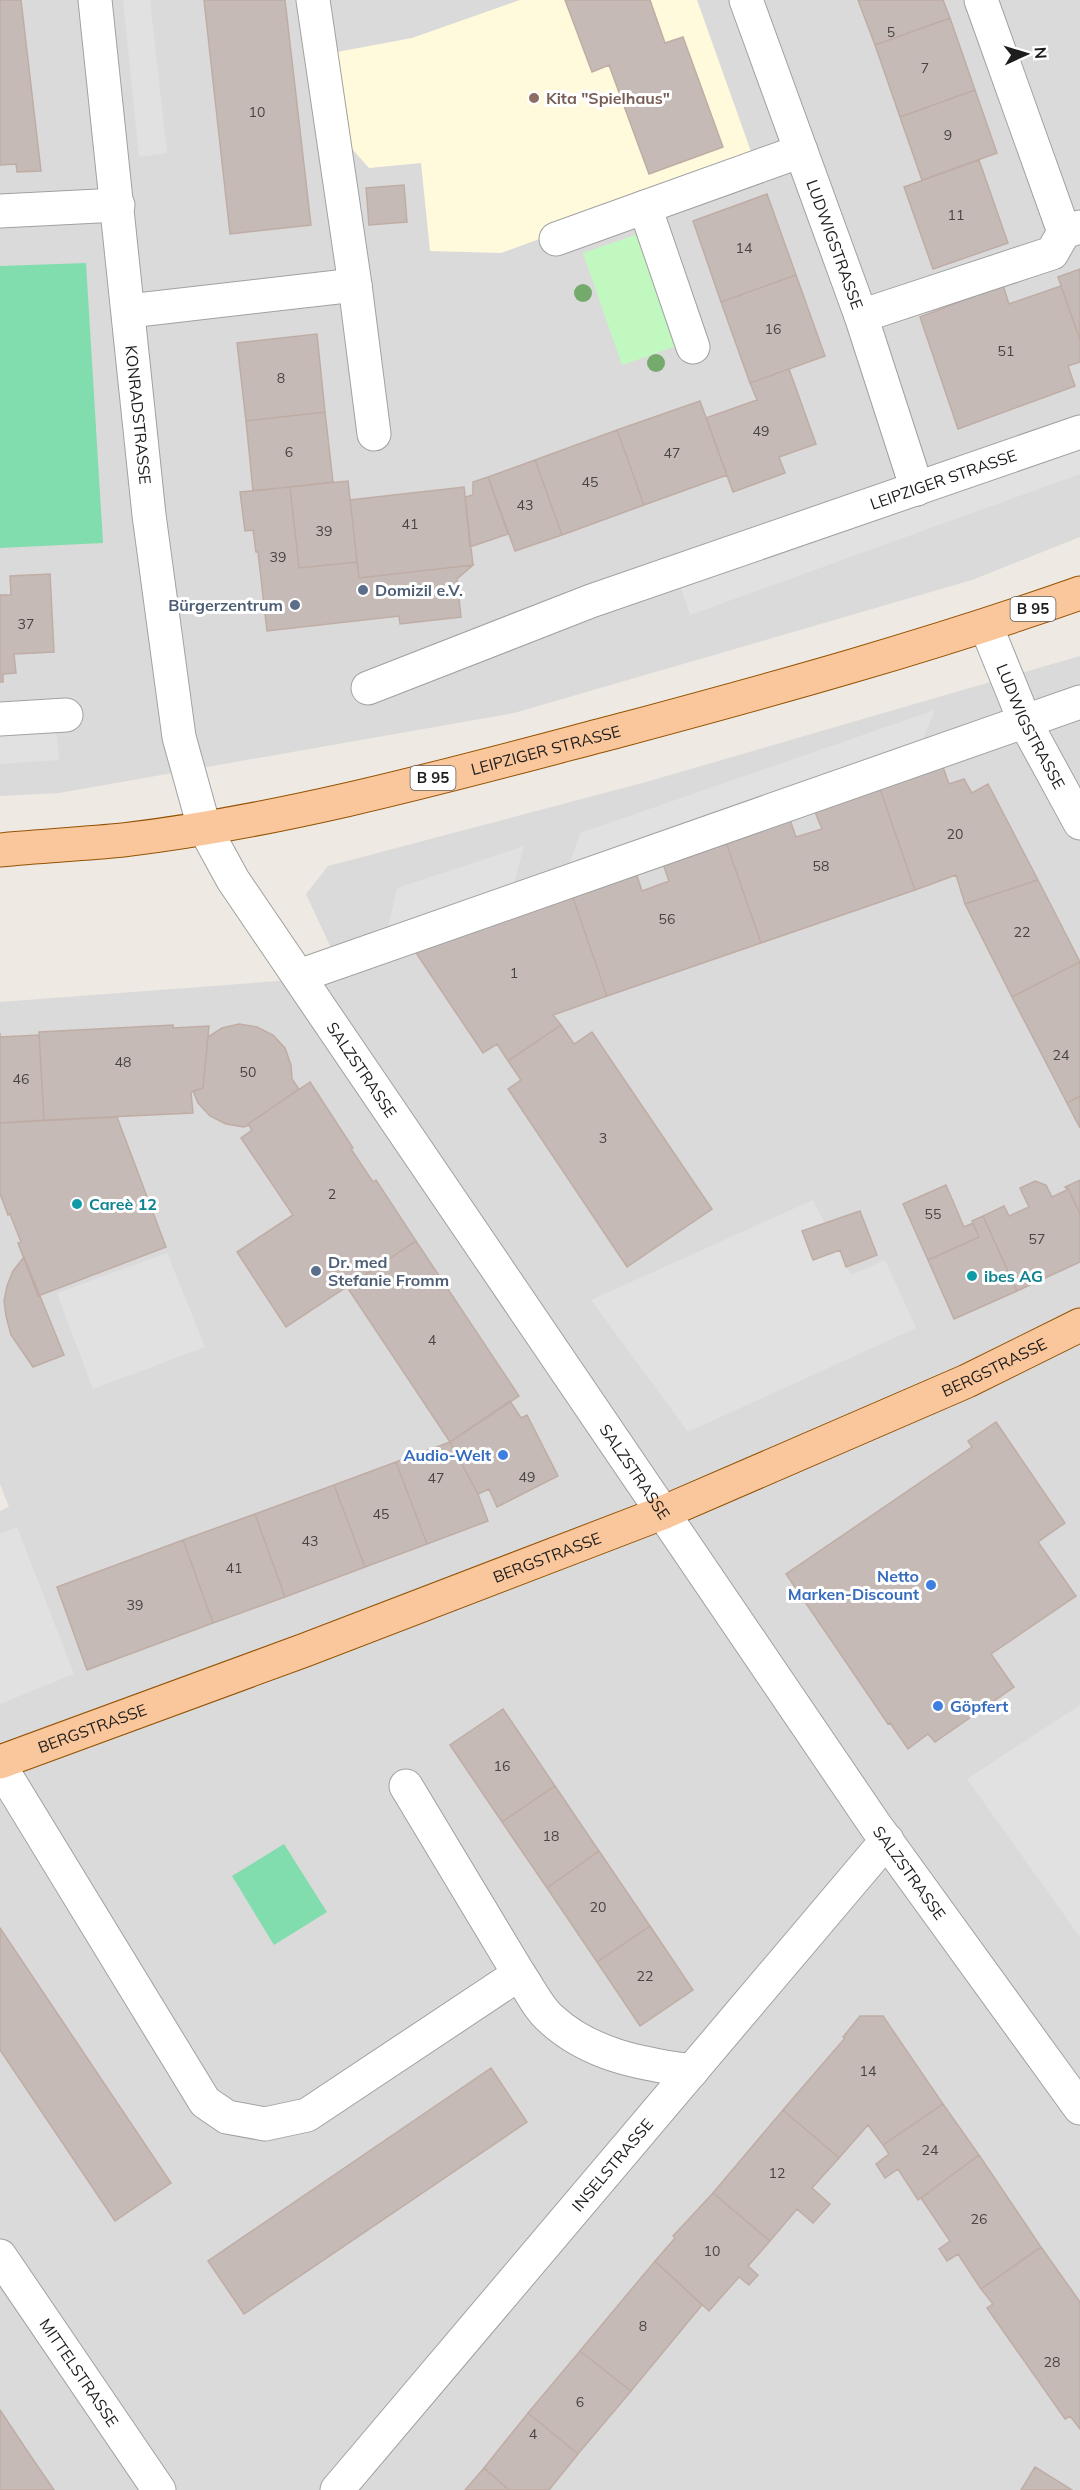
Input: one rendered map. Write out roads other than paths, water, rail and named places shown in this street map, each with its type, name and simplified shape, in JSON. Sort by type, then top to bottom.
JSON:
[{"type":"main road","name":"LEIPZIGER STRASSE","points":[[0,850],[124,840],[314,806],[524,756],[896,654],[1080,593]]},
{"type":"main road","name":"BERGSTRASSE","points":[[0,1764],[662,1513],[945,1390],[1080,1325]]},
{"type":"street","name":"KONRADSTRASSE","points":[[95,0],[151,525],[178,727],[204,827]]},
{"type":"street","points":[[313,0],[355,285],[374,434]]},
{"type":"street","name":"LUDWIGSTRASSE","points":[[746,0],[861,316],[917,489]]},
{"type":"street","points":[[861,316],[1052,253],[1072,229],[981,0]]},
{"type":"street","points":[[556,238],[801,151]]},
{"type":"street","points":[[0,211],[118,205]]},
{"type":"street","points":[[645,207],[693,347]]},
{"type":"street","points":[[129,311],[355,285]]},
{"type":"street","name":"LEIPZIGER STRASSE","points":[[368,688],[591,601],[1080,432]]},
{"type":"street","name":"LUDWIGSTRASSE","points":[[986,626],[1025,722],[1080,823]]},
{"type":"street","points":[[299,976],[1080,702]]},
{"type":"street","points":[[0,719],[66,715]]},
{"type":"street","name":"SALZSTRASSE","points":[[204,827],[233,880],[662,1513],[886,1840],[1080,2108]]},
{"type":"street","points":[[0,1764],[205,2102],[227,2117],[265,2124],[307,2115],[519,1974]]},
{"type":"street","points":[[406,1786],[519,1974],[550,2019],[585,2044],[641,2063],[692,2071]]},
{"type":"street","name":"INSELSTRASSE","points":[[337,2490],[886,1840]]},
{"type":"street","name":"MITTELSTRASSE","points":[[0,2256],[159,2490]]},
{"type":"place","name":"Kita \"Spielhaus\"","points":[[534,98]]},
{"type":"place","name":"Domizil e.V.","points":[[363,590]]},
{"type":"place","name":"Bürgerzentrum","points":[[295,605]]},
{"type":"place","name":"Careè 12","points":[[77,1204]]},
{"type":"place","name":"Dr. med Stefanie Fromm","points":[[316,1271]]},
{"type":"place","name":"ibes AG","points":[[972,1276]]},
{"type":"place","name":"Audio-Welt","points":[[503,1455]]},
{"type":"place","name":"Netto Marken-Discount","points":[[931,1585]]},
{"type":"place","name":"Göpfert","points":[[938,1706]]}]
